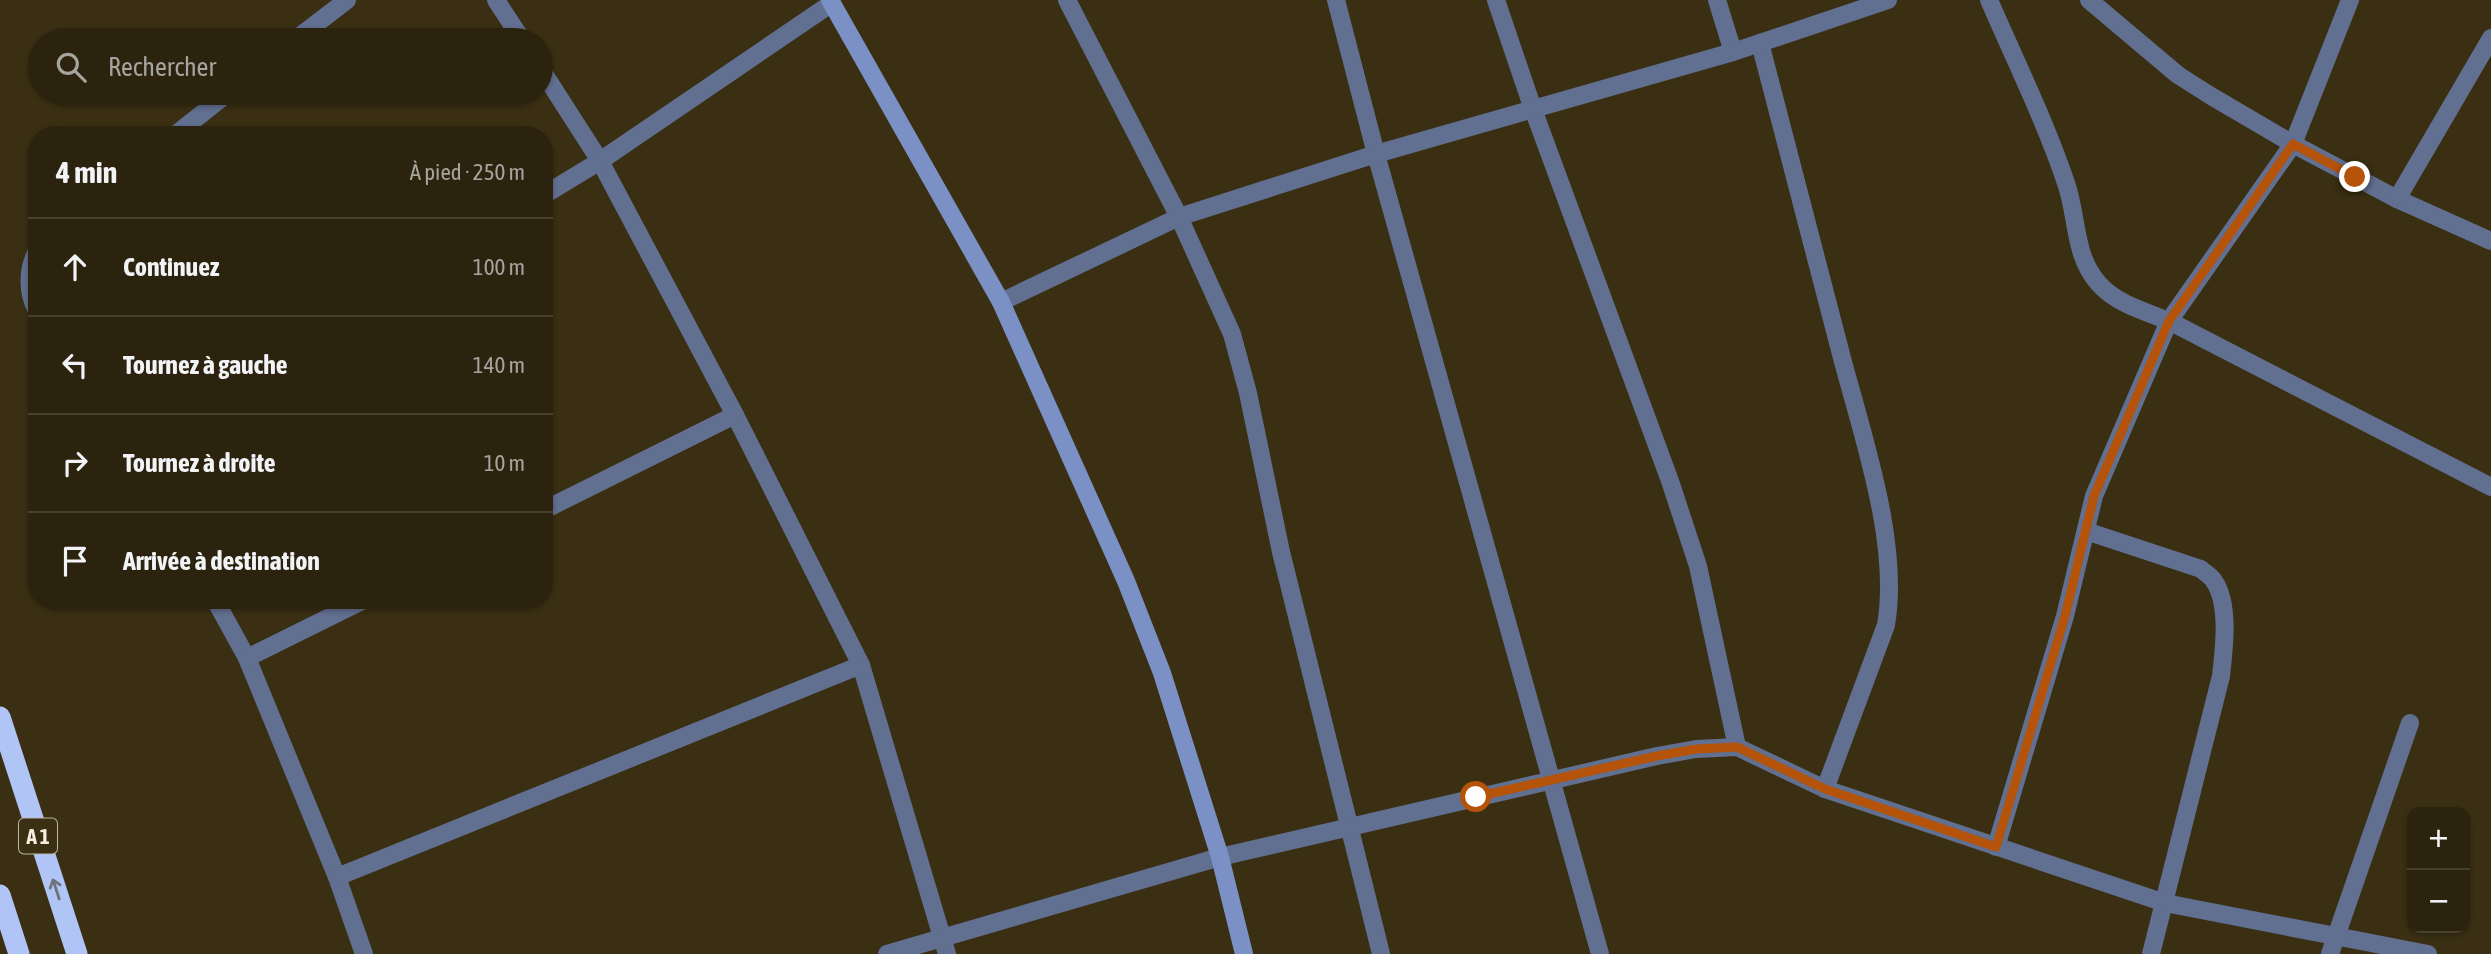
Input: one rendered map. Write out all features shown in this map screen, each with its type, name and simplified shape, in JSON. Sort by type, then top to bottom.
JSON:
[{"type":"highway","name":"A 1","points":[[0,717],[77,954]]},
{"type":"highway","points":[[0,895],[19,954]]},
{"type":"street","points":[[311,28],[347,0]]},
{"type":"street","points":[[496,0],[514,28]]},
{"type":"street","points":[[1067,0],[1179,217],[1232,334],[1248,393],[1281,552],[1381,954]]},
{"type":"street","points":[[1336,0],[1376,154],[1553,778],[1600,954]]},
{"type":"street","points":[[1496,0],[1698,566],[1737,747]]},
{"type":"street","points":[[1717,0],[1733,52]]},
{"type":"street","points":[[1001,302],[1179,217],[1376,154],[1733,52],[1888,0]]},
{"type":"street","points":[[1989,0],[2067,186],[2083,261],[2115,299],[2169,321],[2491,487]]},
{"type":"street","points":[[2088,0],[2178,75],[2293,144],[2397,199],[2491,241]]},
{"type":"street","points":[[1996,847],[2065,616],[2094,496],[2169,321],[2293,144],[2350,0]]},
{"type":"street","points":[[553,190],[600,161],[831,1],[1001,302],[1126,582],[1162,673],[1220,856],[1244,954]]},
{"type":"street","points":[[2397,199],[2491,38]]},
{"type":"street","points":[[1760,43],[1860,427],[1878,502],[1887,556],[1889,608],[1886,625],[1825,789]]},
{"type":"street","points":[[553,88],[600,161],[735,415],[861,665],[945,946]]},
{"type":"street","points":[[186,126],[213,105]]},
{"type":"street","points":[[553,506],[735,415]]},
{"type":"street","points":[[2086,531],[2201,569],[2214,581],[2223,607],[2225,635],[2221,676],[2151,954]]},
{"type":"street","points":[[220,609],[247,658],[337,877],[364,954]]},
{"type":"street","points":[[247,658],[346,609]]},
{"type":"street","points":[[337,877],[861,665]]},
{"type":"street","points":[[2332,945],[2410,723]]},
{"type":"street","points":[[887,954],[945,946],[1220,856],[1553,778],[1696,749],[1737,747],[1825,789],[2165,903],[2332,945],[2428,954]]},
{"type":"route","points":[[1476,797],[1657,756],[1696,749],[1737,747],[1825,789],[1996,847],[2065,616],[2094,496],[2169,321],[2293,144],[2355,177]]}]
